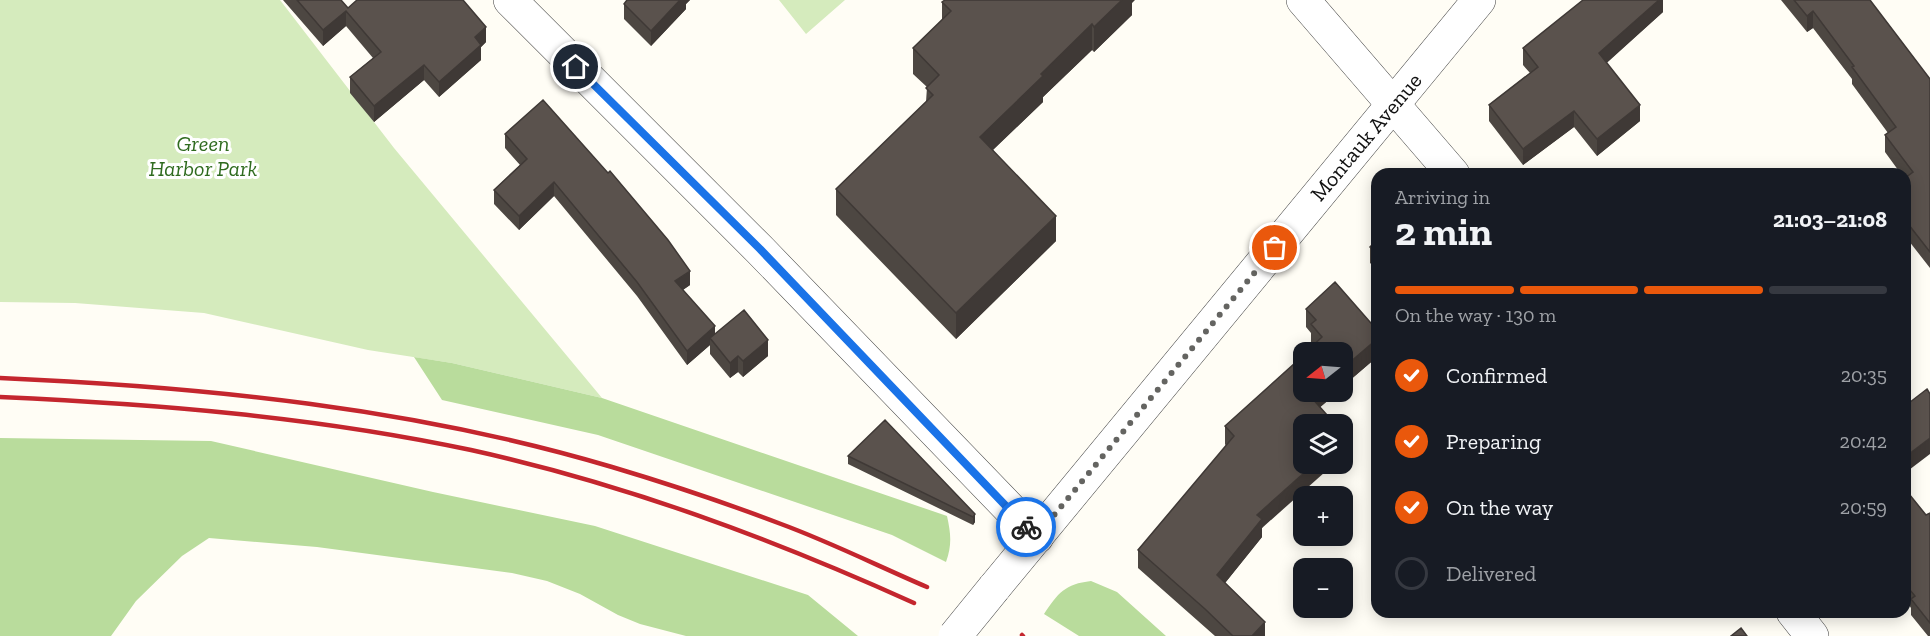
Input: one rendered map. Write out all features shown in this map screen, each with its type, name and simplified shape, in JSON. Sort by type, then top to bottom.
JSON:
[{"type":"street","points":[[510,0],[760,249],[1036,537]]},
{"type":"street","points":[[1303,0],[1448,168]]},
{"type":"street","name":"Montauk Avenue","points":[[955,636],[1479,0]]},
{"type":"street","points":[[1798,618],[1812,636]]},
{"type":"green space","name":"Green Harbor Park","points":[[0,0],[280,0],[394,148],[602,398],[452,363],[368,350],[204,313],[75,303],[0,302]]},
{"type":"green space","points":[[779,0],[845,0],[806,34]]},
{"type":"green space","points":[[414,357],[452,363],[602,398],[947,516],[950,539],[946,562],[892,535],[598,435],[442,400]]},
{"type":"green space","points":[[0,438],[211,441],[433,492],[595,526],[808,595],[858,636],[686,636],[640,624],[580,594],[547,581],[512,573],[317,547],[209,538],[182,556],[136,601],[111,636],[0,636]]},
{"type":"green space","points":[[1091,581],[1117,592],[1166,636],[1079,636],[1044,614],[1054,600],[1068,587]]},
{"type":"building","points":[[297,0],[341,0],[348,8],[357,0],[463,0],[486,27],[475,37],[481,45],[439,82],[424,65],[374,106],[350,77],[381,52],[346,11],[323,30]]},
{"type":"building","points":[[627,0],[680,0],[651,31],[624,4]]},
{"type":"building","points":[[945,0],[1122,0],[1094,27],[1092,24],[1041,74],[1043,76],[980,137],[1056,216],[956,313],[836,189],[933,95],[926,88],[939,75],[913,48],[951,11],[942,2]]},
{"type":"building","points":[[1583,0],[1659,0],[1599,53],[1640,105],[1597,139],[1574,111],[1523,149],[1489,105],[1538,67],[1523,48]]},
{"type":"building","points":[[1794,0],[1870,0],[1930,79],[1930,252],[1911,228],[1911,174],[1913,172],[1885,135],[1896,127],[1813,11],[1807,16]]},
{"type":"building","points":[[543,100],[608,173],[610,171],[668,240],[690,271],[675,281],[715,326],[687,351],[637,282],[554,182],[519,216],[494,190],[527,159],[505,134]]},
{"type":"building","points":[[1335,282],[1371,323],[1371,344],[1353,360],[1353,342],[1317,342],[1322,337],[1311,324],[1316,320],[1306,309]]},
{"type":"building","points":[[744,310],[768,340],[743,361],[738,356],[730,363],[710,338]]},
{"type":"building","points":[[1293,365],[1293,402],[1315,402],[1326,414],[1293,414],[1293,474],[1303,474],[1257,515],[1262,519],[1217,575],[1265,622],[1252,636],[1233,636],[1138,550],[1234,436],[1225,426]]},
{"type":"building","points":[[1927,389],[1930,394],[1930,438],[1911,452],[1911,401]]},
{"type":"building","points":[[885,420],[975,514],[973,517],[848,456]]},
{"type":"building","points":[[1911,496],[1926,515],[1930,513],[1930,623],[1911,599],[1915,596],[1911,591]]},
{"type":"building","points":[[1741,628],[1747,636],[1731,636]]},
{"type":"railway","points":[[0,378],[155,387],[232,395],[386,415],[462,429],[612,467],[697,494],[799,531],[927,587]]},
{"type":"railway","points":[[0,397],[236,414],[354,429],[471,450],[641,496],[806,556],[914,603]]},
{"type":"way so far","points":[[1026,527],[1036,537],[1275,248]]},
{"type":"route","points":[[576,67],[760,249],[1026,527]]}]
